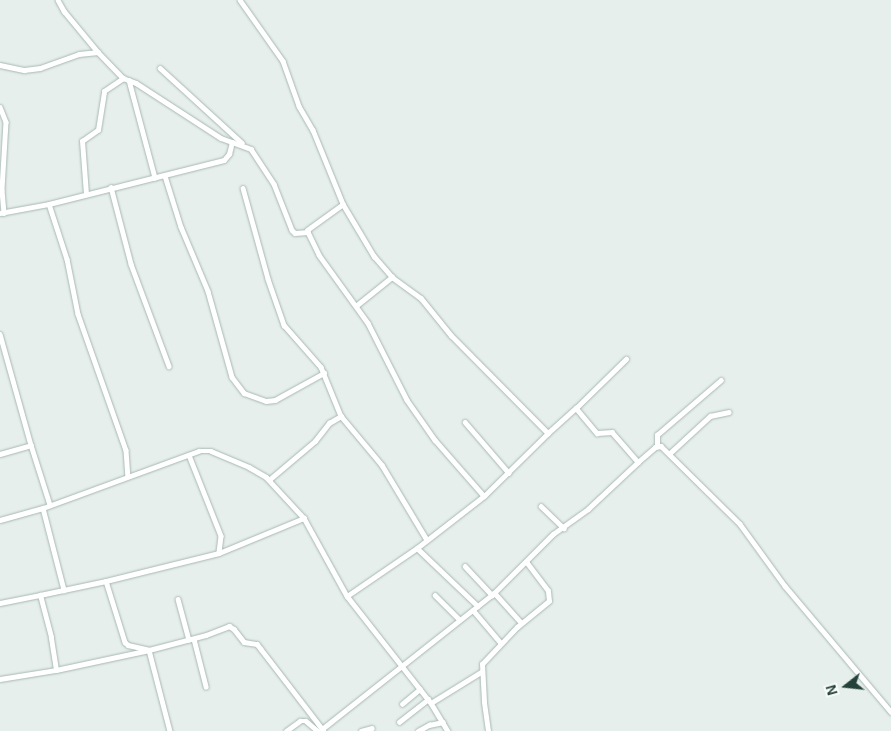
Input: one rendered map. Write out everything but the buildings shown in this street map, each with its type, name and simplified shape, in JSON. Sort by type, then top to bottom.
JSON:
[{"type":"street","points":[[58,0],[64,11],[98,52],[123,78],[221,138],[243,144]]},
{"type":"street","points":[[240,0],[270,39],[283,61],[300,106],[313,130],[343,204],[374,256],[392,277],[421,298],[451,335],[548,433]]},
{"type":"street","points":[[0,65],[24,70],[40,68],[79,54],[98,52]]},
{"type":"street","points":[[160,68],[243,144],[251,149],[274,184],[292,230],[295,233],[306,230],[343,204]]},
{"type":"street","points":[[86,194],[82,141],[98,130],[104,91],[123,78]]},
{"type":"street","points":[[129,80],[155,178]]},
{"type":"street","points":[[0,107],[6,122],[2,213],[50,204],[224,160],[229,154],[232,142]]},
{"type":"street","points":[[165,176],[180,227],[208,292],[232,377],[244,393],[266,401],[275,400],[324,373]]},
{"type":"street","points":[[111,188],[130,264],[169,366]]},
{"type":"street","points":[[242,188],[284,325],[313,356],[324,373],[341,416],[382,465],[427,540]]},
{"type":"street","points":[[50,204],[67,259],[78,314],[126,450],[128,476]]},
{"type":"street","points":[[306,230],[319,255],[357,305],[368,323],[407,400],[435,440],[484,496]]},
{"type":"street","points":[[357,305],[392,277]]},
{"type":"street","points":[[0,334],[31,446],[50,505]]},
{"type":"street","points":[[346,596],[417,548],[484,496],[626,358]]},
{"type":"street","points":[[321,730],[493,594],[553,534],[564,528],[657,446],[657,436],[721,380]]},
{"type":"street","points":[[576,408],[597,433],[612,432],[638,462]]},
{"type":"street","points":[[669,454],[710,416],[729,412]]},
{"type":"street","points":[[269,480],[310,445],[330,423],[341,416]]},
{"type":"street","points":[[465,422],[509,473]]},
{"type":"street","points":[[0,454],[31,446]]},
{"type":"street","points":[[657,446],[669,454],[740,524],[785,586],[891,712]]},
{"type":"street","points":[[0,520],[43,508],[199,451],[211,451],[249,467],[269,480],[304,518],[346,596],[430,701],[448,731]]},
{"type":"street","points":[[189,455],[221,536],[218,553]]},
{"type":"street","points":[[541,506],[564,528]]},
{"type":"street","points":[[43,508],[64,590]]},
{"type":"street","points":[[0,603],[64,590],[218,553],[304,518]]},
{"type":"street","points":[[417,548],[476,608],[501,643]]},
{"type":"street","points":[[488,731],[481,672],[482,664],[521,624],[550,601],[548,591],[526,562]]},
{"type":"street","points":[[465,566],[521,624]]},
{"type":"street","points":[[106,580],[125,642],[128,645],[149,650]]},
{"type":"street","points":[[40,595],[51,637],[56,670]]},
{"type":"street","points":[[435,595],[460,620]]},
{"type":"street","points":[[178,599],[206,686]]},
{"type":"street","points":[[0,679],[56,670],[149,650],[191,639],[229,626],[234,629],[244,642],[257,644],[321,730]]},
{"type":"street","points":[[149,650],[170,731]]},
{"type":"street","points":[[399,722],[430,701],[481,672]]},
{"type":"street","points":[[402,704],[420,689]]},
{"type":"street","points":[[286,731],[300,721],[306,721],[321,730]]},
{"type":"street","points":[[418,731],[429,725],[443,722]]},
{"type":"street","points":[[361,731],[372,728]]}]
